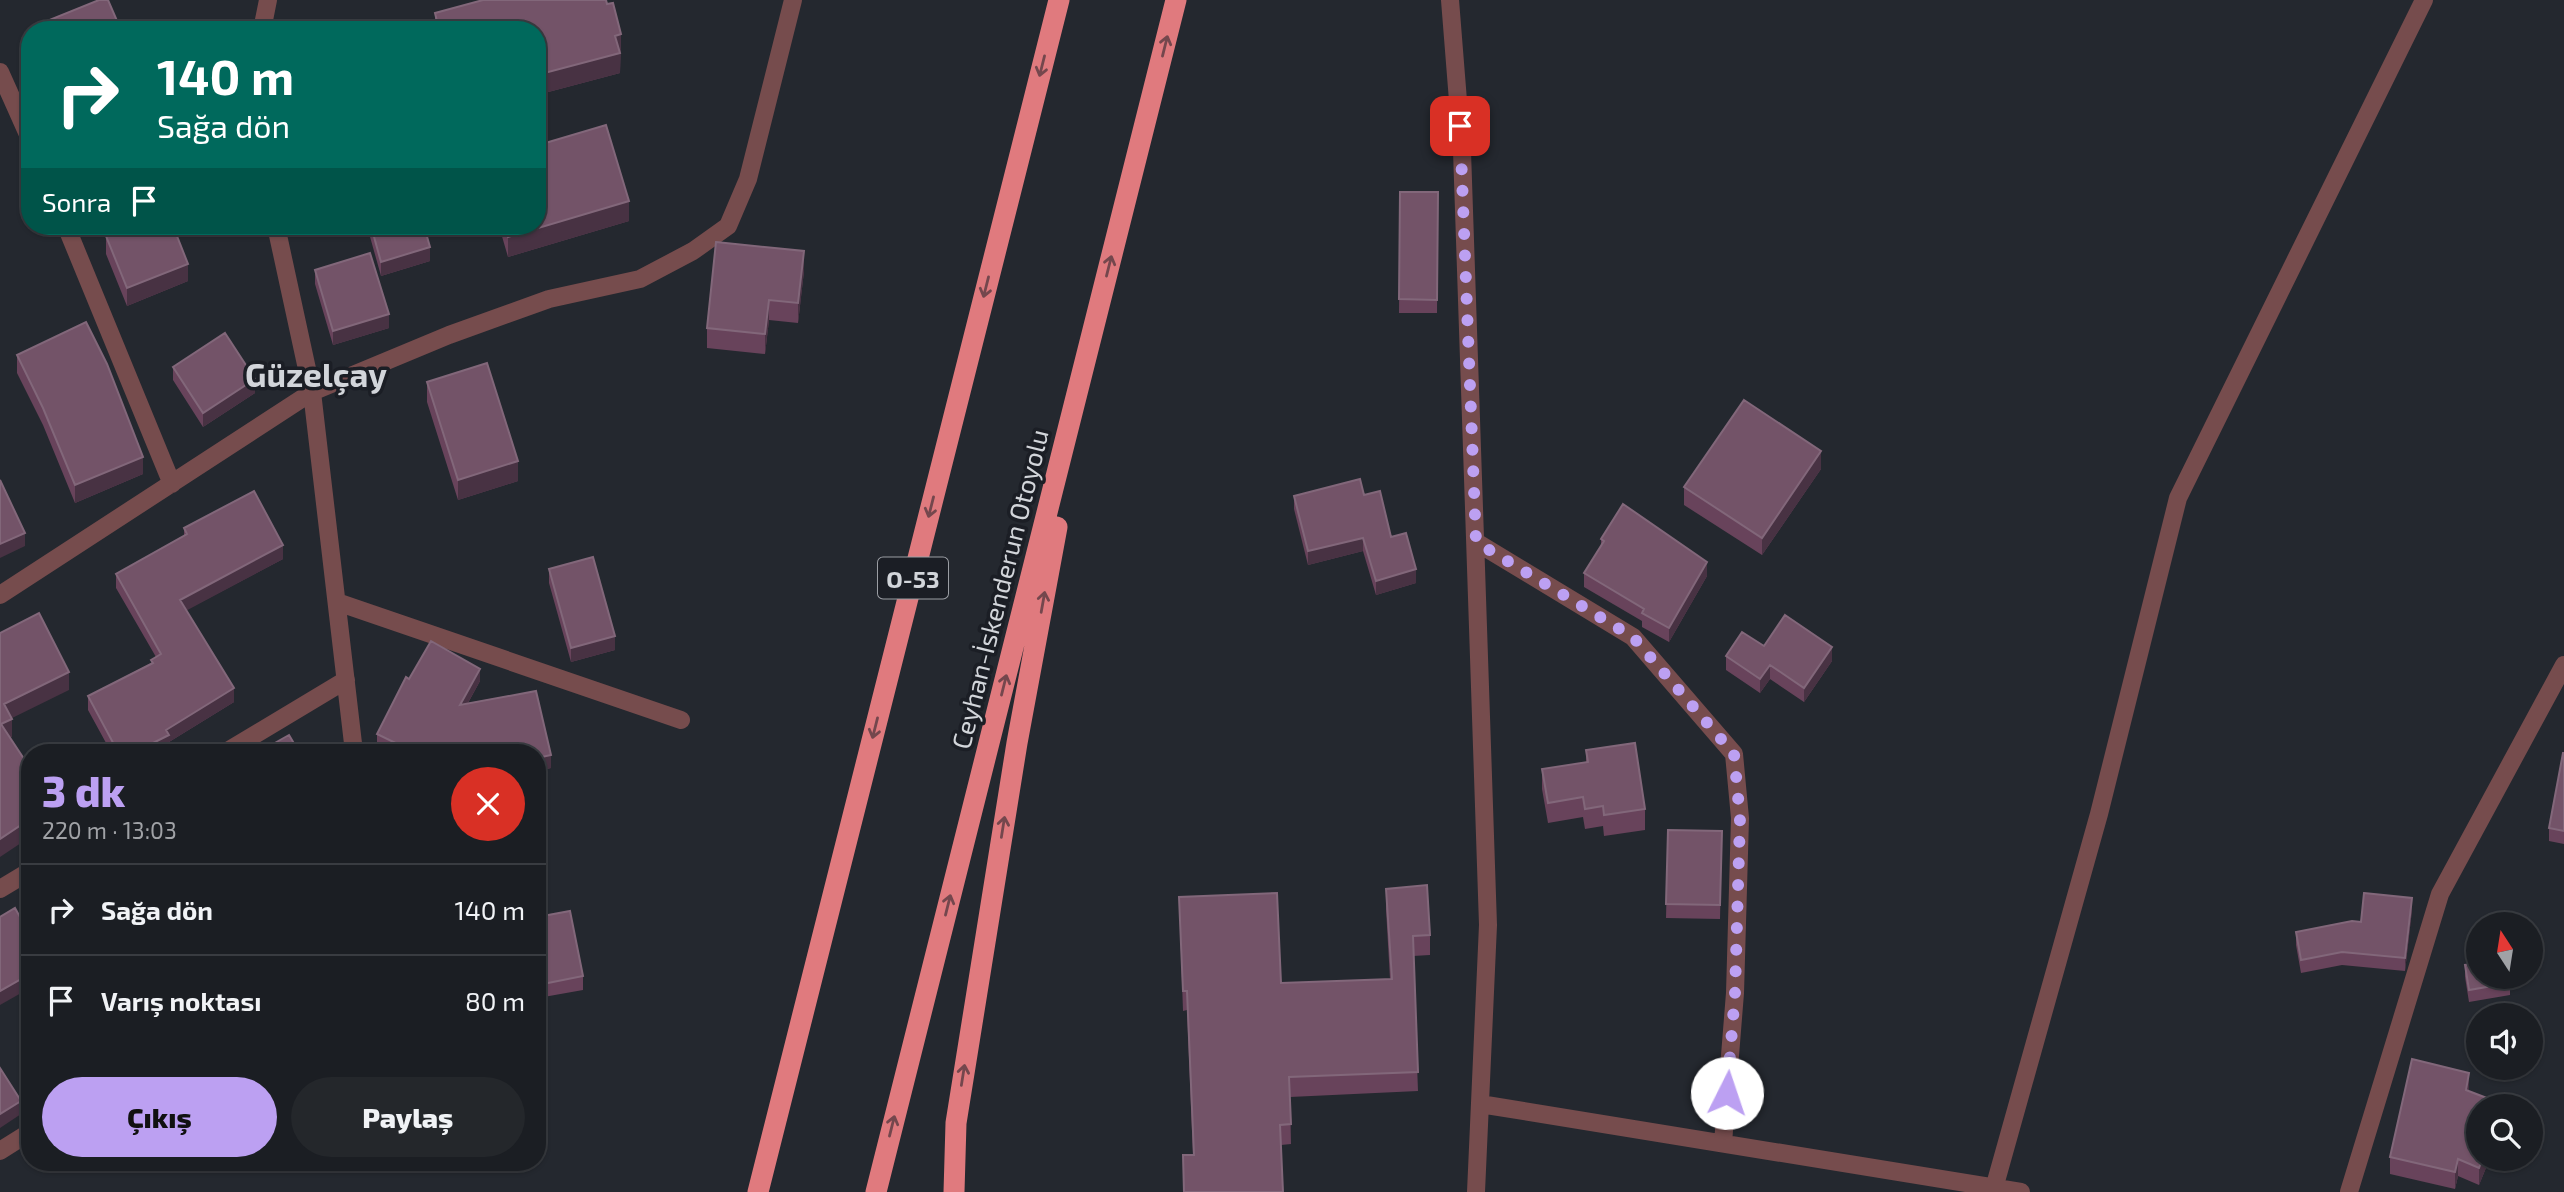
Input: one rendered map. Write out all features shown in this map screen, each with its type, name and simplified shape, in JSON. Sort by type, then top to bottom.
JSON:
[{"type":"highway","name":"O-53","points":[[758,1192],[1059,0]]},
{"type":"highway","name":"Ceyhan-İskenderun Otoyolu","points":[[876,1192],[1177,0]]},
{"type":"highway","points":[[954,1192],[956,1122],[977,987],[1017,743],[1093,332]]},
{"type":"street","points":[[264,21],[268,0]]},
{"type":"street","points":[[0,595],[312,391],[449,335],[550,299],[640,279],[693,251],[728,226],[748,179],[793,0]]},
{"type":"street","points":[[1450,0],[1462,151],[1488,925],[1476,1192]]},
{"type":"street","points":[[1994,1189],[2099,814],[2178,498],[2424,0]]},
{"type":"street","points":[[0,72],[21,119]]},
{"type":"street","points":[[70,235],[172,484]]},
{"type":"street","points":[[278,235],[312,391],[353,744]]},
{"type":"street","points":[[1476,542],[1633,637],[1734,754],[1740,832],[1735,993],[1723,1143]]},
{"type":"street","points":[[337,602],[681,720]]},
{"type":"street","points":[[2349,1192],[2440,894],[2564,665]]},
{"type":"street","points":[[239,744],[345,680]]},
{"type":"street","points":[[0,889],[21,876]]},
{"type":"street","points":[[1480,1104],[2021,1192]]},
{"type":"street","points":[[0,1151],[21,1138]]},
{"type":"building","points":[[99,0],[108,0],[117,21],[47,21]]},
{"type":"building","points":[[483,0],[606,0],[607,4],[613,3],[621,34],[615,36],[620,53],[546,73],[546,21],[437,21],[435,13]]},
{"type":"building","points":[[606,125],[629,201],[546,226],[546,143]]},
{"type":"building","points":[[1400,192],[1438,192],[1437,300],[1399,299]]},
{"type":"building","points":[[177,235],[188,264],[127,288],[106,236]]},
{"type":"building","points":[[374,235],[427,235],[430,247],[381,262]]},
{"type":"building","points":[[716,242],[804,251],[798,303],[769,300],[765,334],[707,328]]},
{"type":"building","points":[[370,253],[389,314],[333,331],[315,270]]},
{"type":"building","points":[[86,322],[107,364],[143,457],[75,485],[43,408],[17,355]]},
{"type":"building","points":[[225,333],[255,379],[203,413],[173,367]]},
{"type":"building","points":[[487,363],[518,461],[458,480],[427,382]]},
{"type":"building","points":[[1744,400],[1821,451],[1762,538],[1684,487]]},
{"type":"building","points":[[1360,479],[1364,495],[1380,491],[1391,537],[1406,533],[1416,569],[1376,581],[1363,538],[1308,551],[1294,496]]},
{"type":"building","points":[[0,480],[25,533],[0,544]]},
{"type":"building","points":[[254,491],[283,545],[180,600],[234,688],[166,730],[169,735],[151,744],[114,744],[88,696],[153,663],[151,660],[161,654],[116,574],[187,534],[184,528]]},
{"type":"building","points":[[1623,504],[1707,562],[1669,628],[1642,613],[1644,609],[1584,573]]},
{"type":"building","points":[[593,557],[615,636],[571,648],[549,569]]},
{"type":"building","points":[[39,613],[69,672],[4,704],[12,719],[1,724],[21,754],[21,825],[0,839],[0,633]]},
{"type":"building","points":[[1785,615],[1832,647],[1804,688],[1770,665],[1760,679],[1726,656],[1742,632],[1764,646]]},
{"type":"building","points":[[431,641],[480,669],[460,705],[536,691],[551,755],[546,756],[546,744],[398,744],[377,734],[406,677],[409,679]]},
{"type":"building","points":[[289,735],[294,744],[273,744]]},
{"type":"building","points":[[1635,743],[1645,809],[1604,815],[1603,806],[1585,809],[1583,797],[1548,803],[1542,769],[1588,762],[1586,750]]},
{"type":"building","points":[[2564,753],[2564,831],[2549,828]]},
{"type":"building","points":[[1668,830],[1722,831],[1720,905],[1666,904]]},
{"type":"building","points":[[1427,885],[1430,935],[1413,936],[1418,1072],[1289,1077],[1291,1124],[1280,1125],[1283,1192],[1184,1192],[1183,1155],[1194,1155],[1187,991],[1183,991],[1179,897],[1277,893],[1281,983],[1392,979],[1386,889]]},
{"type":"building","points":[[2364,893],[2412,898],[2405,958],[2342,952],[2301,960],[2296,932],[2352,921],[2361,922]]},
{"type":"building","points":[[15,908],[21,919],[21,979],[0,991],[0,917]]},
{"type":"building","points":[[570,911],[583,976],[546,983],[546,915]]},
{"type":"building","points":[[2412,1059],[2466,1072],[2466,1090],[2476,1094],[2466,1094],[2466,1162],[2458,1159],[2455,1172],[2390,1157]]},
{"type":"building","points":[[0,1068],[21,1101],[0,1114]]},
{"type":"district","name":"Güzelçay","points":[[316,374]]},
{"type":"route","points":[[1460,126],[1476,542],[1633,637],[1734,754],[1740,818],[1735,993],[1727,1093]]}]
